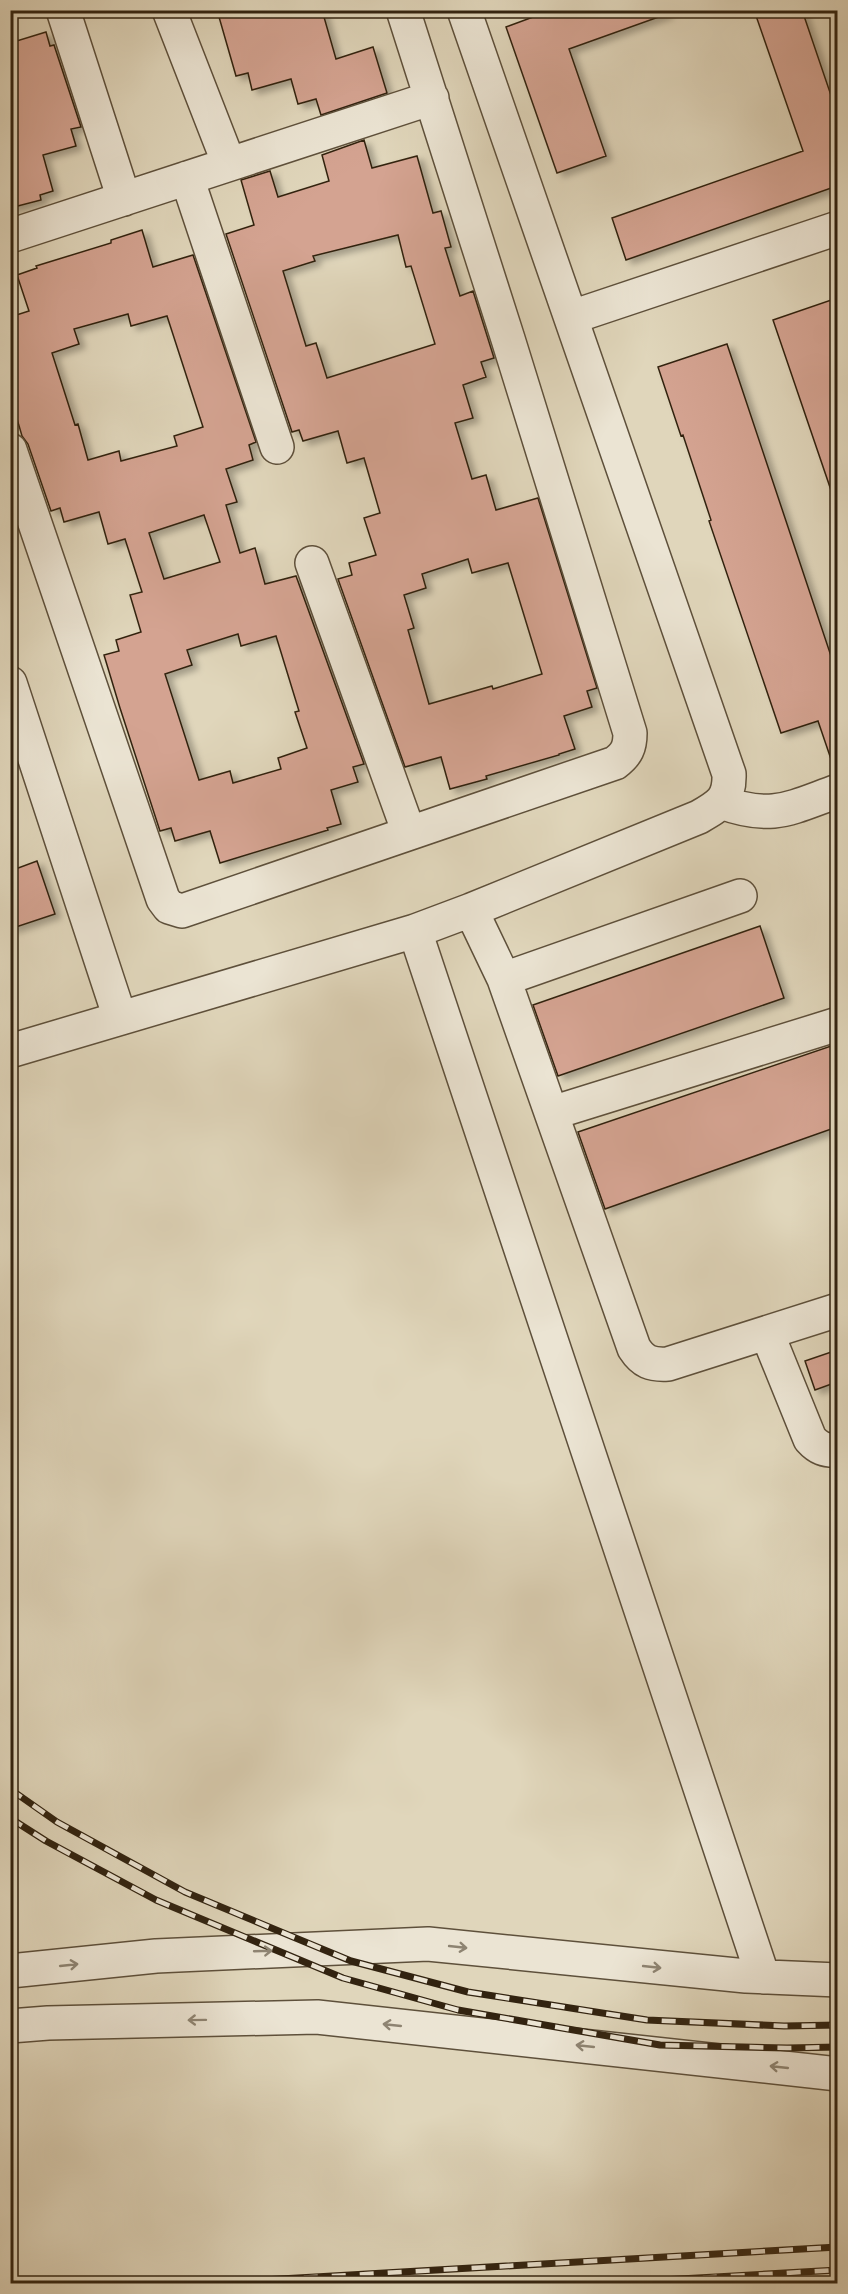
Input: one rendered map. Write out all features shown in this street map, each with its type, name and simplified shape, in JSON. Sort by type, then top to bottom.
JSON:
[{"type":"street","points":[[63,10],[124,199]]},
{"type":"street","points":[[170,10],[229,164]]},
{"type":"street","points":[[10,450],[163,899],[169,907],[182,911],[615,763],[624,756],[630,745],[630,733],[620,699],[403,10]]},
{"type":"street","points":[[10,1051],[415,931],[699,817],[721,802],[730,788],[729,774],[464,10]]},
{"type":"street","points":[[10,236],[432,98]]},
{"type":"street","points":[[187,178],[277,447]]},
{"type":"street","points":[[572,317],[837,228]]},
{"type":"street","points":[[312,563],[410,833]]},
{"type":"street","points":[[13,698],[120,1018]]},
{"type":"street","points":[[721,802],[744,811],[765,813],[784,810],[837,791]]},
{"type":"street","points":[[504,979],[740,896]]},
{"type":"street","points":[[471,910],[504,979],[634,1348],[640,1358],[653,1365],[668,1364],[837,1311]]},
{"type":"street","points":[[415,931],[764,1977]]},
{"type":"street","points":[[552,1113],[837,1024]]},
{"type":"street","points":[[767,1333],[810,1439],[816,1446],[825,1450],[837,1450]]},
{"type":"street","points":[[10,1971],[156,1956],[428,1944],[764,1977],[837,1980]]},
{"type":"street","points":[[10,2026],[48,2023],[317,2017],[837,2074]]},
{"type":"building","points":[[217,10],[322,10],[336,59],[373,47],[387,93],[321,115],[316,99],[298,104],[291,79],[252,90],[248,73],[236,76]]},
{"type":"building","points":[[552,10],[666,10],[667,14],[569,49],[606,156],[557,173],[506,27]]},
{"type":"building","points":[[754,10],[802,10],[837,113],[837,186],[626,260],[612,218],[803,151]]},
{"type":"building","points":[[46,32],[50,46],[54,45],[81,127],[71,129],[76,146],[43,155],[53,191],[40,195],[41,200],[10,208],[10,43]]},
{"type":"building","points":[[364,140],[372,168],[417,156],[433,213],[441,211],[451,247],[445,248],[460,296],[473,291],[494,358],[481,362],[486,377],[463,385],[473,418],[455,423],[472,479],[486,475],[496,510],[538,498],[597,688],[587,691],[592,707],[564,716],[575,749],[450,789],[441,757],[405,767],[338,579],[352,575],[349,563],[376,555],[364,518],[380,513],[364,458],[347,463],[338,431],[303,441],[299,430],[292,432],[226,234],[254,225],[241,180],[270,171],[278,197],[329,181],[322,155]],"holes":[[[398,235],[406,267],[411,266],[435,344],[327,378],[316,343],[306,346],[283,271],[315,261],[313,256]],[[468,559],[472,573],[508,563],[542,674],[493,689],[492,686],[429,704],[408,630],[414,628],[404,595],[426,588],[422,574]]]},
{"type":"building","points":[[142,230],[153,267],[193,255],[256,442],[249,445],[253,460],[226,469],[237,502],[226,505],[240,553],[255,548],[265,584],[296,576],[364,764],[353,767],[358,782],[331,790],[341,824],[220,863],[210,831],[175,841],[171,828],[160,831],[104,655],[119,651],[116,640],[141,632],[130,595],[142,592],[125,539],[108,544],[99,512],[64,522],[60,508],[51,511],[28,444],[22,436],[10,395],[10,317],[29,311],[17,275],[37,268],[36,266],[111,243],[111,240]],"holes":[[[128,314],[131,326],[167,316],[203,427],[174,436],[177,446],[121,461],[119,451],[88,460],[78,424],[75,425],[52,353],[79,344],[74,329]],[[204,515],[220,562],[164,579],[149,533]],[[238,634],[241,646],[276,636],[299,711],[295,712],[307,748],[278,758],[281,769],[233,783],[230,771],[199,780],[165,674],[192,665],[187,650]]]},
{"type":"building","points":[[837,298],[837,495],[833,496],[773,320]]},
{"type":"building","points":[[727,344],[837,674],[837,765],[833,765],[818,721],[781,733],[709,521],[711,520],[683,435],[681,436],[658,367]]},
{"type":"building","points":[[37,861],[55,914],[10,929],[10,871]]},
{"type":"building","points":[[760,926],[784,998],[558,1076],[533,1005]]},
{"type":"building","points":[[837,1044],[837,1127],[605,1209],[578,1132]]},
{"type":"building","points":[[837,1350],[837,1382],[815,1390],[805,1361]]},
{"type":"railway","points":[[10,1789],[57,1822],[185,1892],[351,1961],[468,1992],[647,2020],[784,2026],[838,2025]]},
{"type":"railway","points":[[10,1818],[46,1841],[156,1900],[343,1978],[458,2010],[660,2045],[838,2047]]},
{"type":"railway","points":[[192,2284],[838,2247]]},
{"type":"railway","points":[[591,2284],[838,2270]]}]
